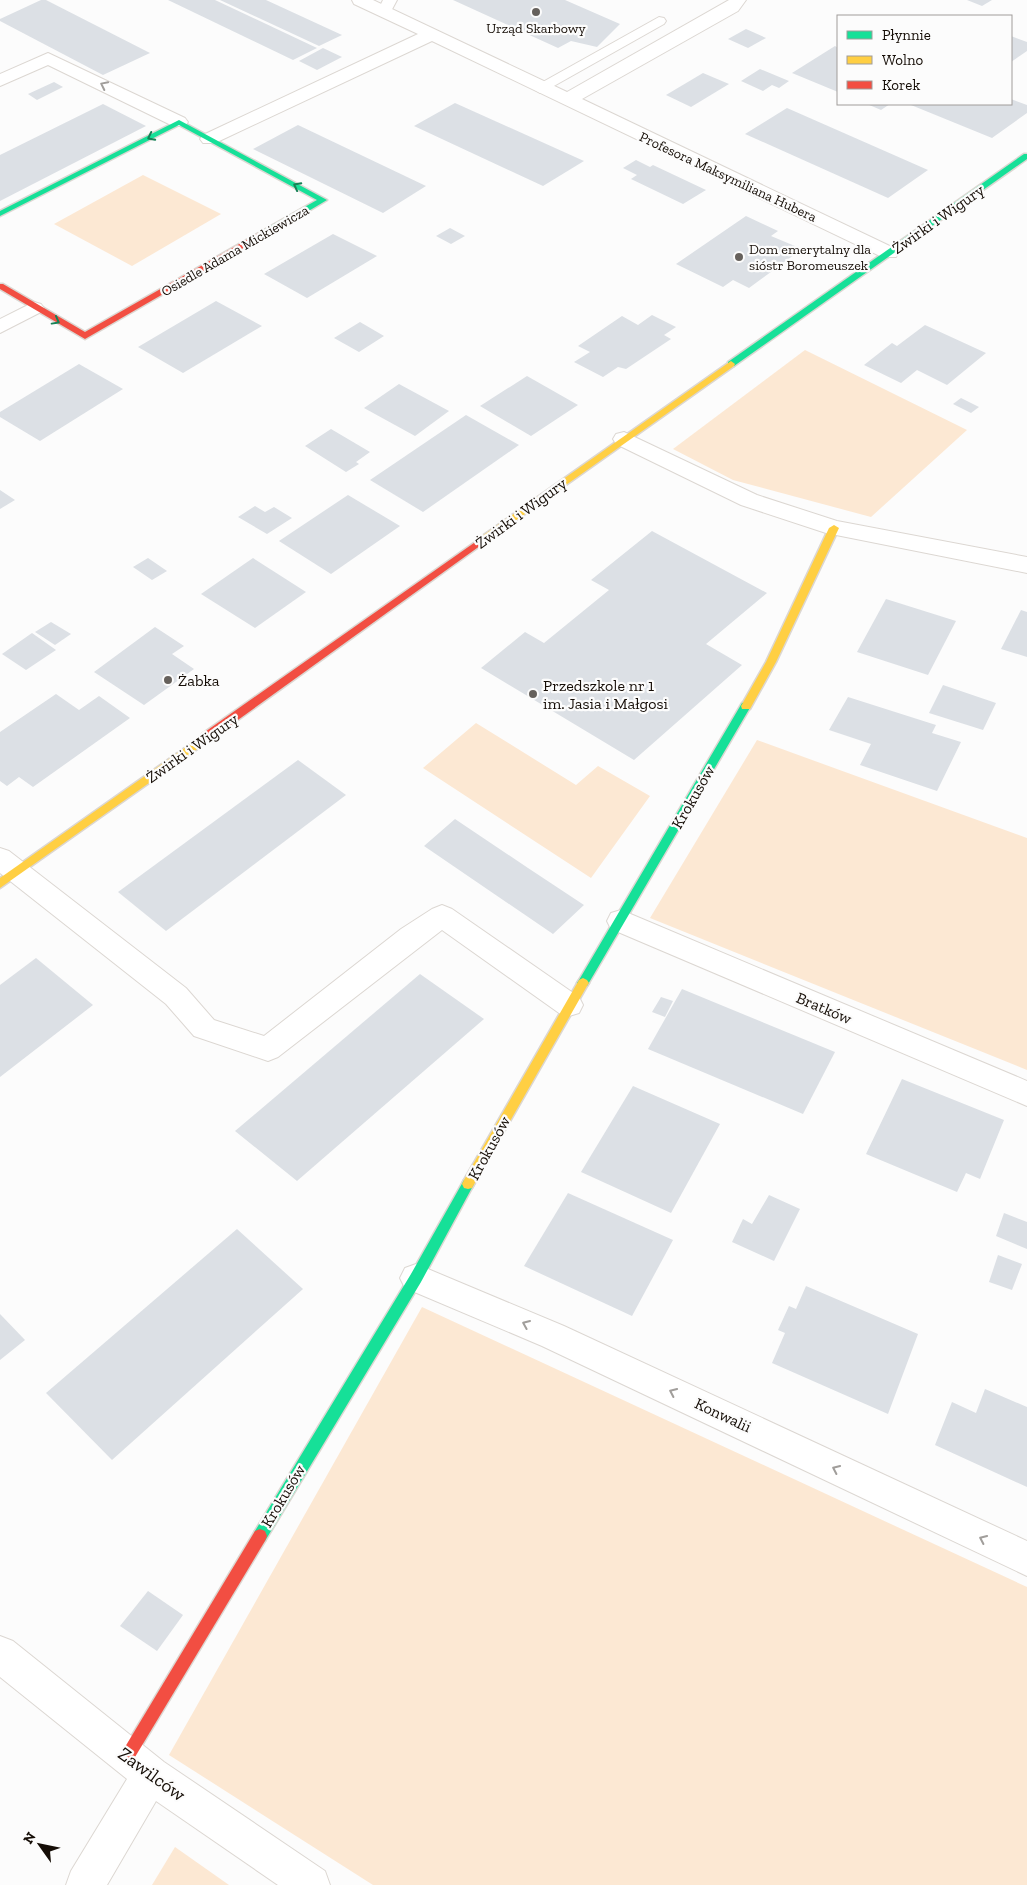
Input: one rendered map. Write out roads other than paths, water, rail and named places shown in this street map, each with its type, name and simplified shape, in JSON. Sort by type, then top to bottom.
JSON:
[{"type":"street","name":"Profesora Maksymiliana Hubera","points":[[360,0],[387,6],[430,35],[890,254]]},
{"type":"street","points":[[567,100],[732,7],[738,0]]},
{"type":"street","points":[[209,139],[430,35]]},
{"type":"street","points":[[0,81],[48,58],[179,122]]},
{"type":"street","points":[[0,214],[179,122]]},
{"type":"street","name":"Osiedle Adama Mickiewicza","points":[[0,286],[34,308],[85,336],[324,200],[179,122]]},
{"type":"street","name":"Żwirki i Wigury","points":[[570,1006],[442,916],[411,937],[268,1049],[204,1028],[176,996],[6,871],[890,254],[1027,156]]},
{"type":"street","points":[[0,327],[34,308]]},
{"type":"street","points":[[624,439],[749,500],[834,528],[1027,565]]},
{"type":"street","name":"Krokusów","points":[[85,1885],[139,1766],[570,1006],[622,921],[771,662],[834,528]]},
{"type":"street","name":"Bratków","points":[[622,921],[1027,1094]]},
{"type":"street","name":"Konwalii","points":[[416,1278],[553,1336],[1027,1559]]},
{"type":"street","name":"Zawilców","points":[[0,1654],[139,1766],[311,1885]]},
{"type":"lane","points":[[540,88],[659,21]]},
{"type":"place","name":"Urząd Skarbowy","points":[[536,12]]},
{"type":"place","name":"Dom emerytalny dla sióstr Boromeuszek","points":[[739,257]]},
{"type":"place","name":"Żabka","points":[[168,680]]},
{"type":"place","name":"Przedszkole nr 1 im. Jasia i Małgosi","points":[[533,694]]}]
